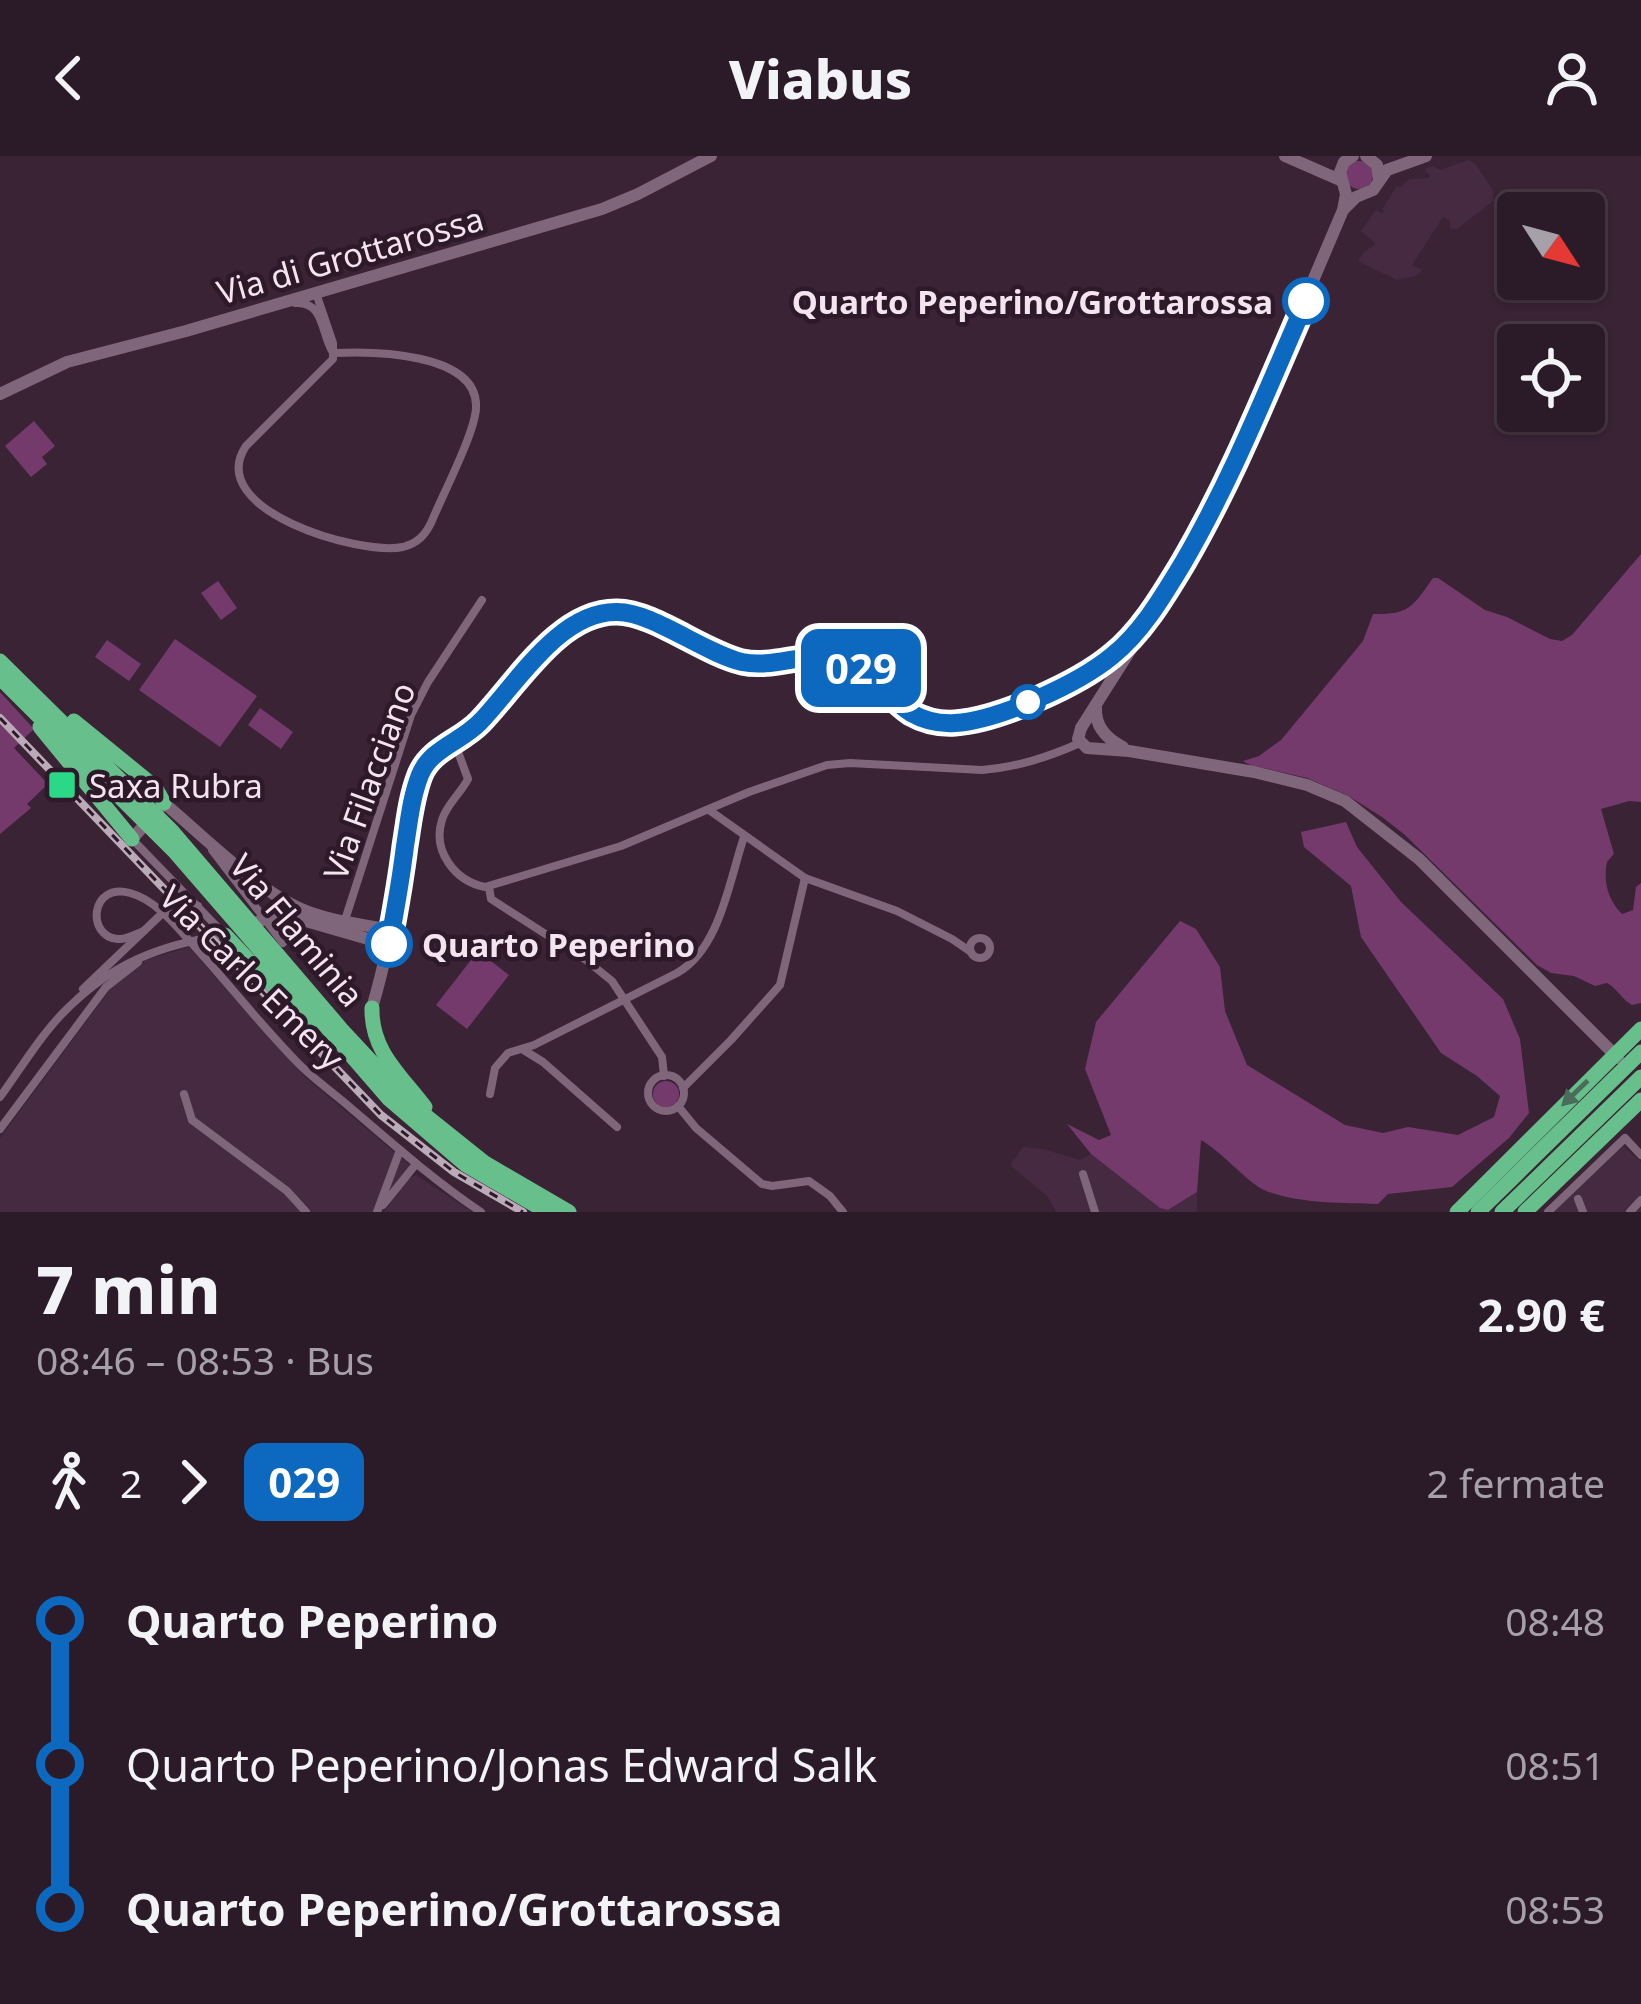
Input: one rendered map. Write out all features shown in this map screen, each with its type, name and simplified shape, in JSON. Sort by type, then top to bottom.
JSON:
[{"type":"highway","name":"Via Flaminia","points":[[0,661],[11,683],[161,837],[371,1081],[466,1166],[548,1212]]},
{"type":"highway","name":"Via Flaminia","points":[[11,683],[172,831],[410,1103],[469,1152],[569,1212]]},
{"type":"highway","points":[[11,683],[68,764],[132,839]]},
{"type":"highway","points":[[11,683],[84,728],[148,781],[164,803]]},
{"type":"highway","points":[[225,935],[371,1081]]},
{"type":"highway","points":[[322,1007],[353,1023],[372,1008]]},
{"type":"highway","points":[[372,1008],[372,1031],[381,1051],[469,1152]]},
{"type":"highway","points":[[1527,1212],[1550,1188],[1631,1071],[1641,1029]]},
{"type":"highway","points":[[1445,1212],[1541,1126],[1631,1071]]},
{"type":"highway","points":[[1478,1212],[1631,1071]]},
{"type":"highway","points":[[1502,1212],[1631,1071]]},
{"type":"highway","points":[[1457,1212],[1541,1126]]},
{"type":"street","name":"Via di Grottarossa","points":[[0,394],[67,362],[262,309],[318,304],[602,209],[711,156]]},
{"type":"street","points":[[1285,156],[1342,178],[1360,195]]},
{"type":"street","points":[[1353,156],[1342,178],[1343,210],[1227,483],[1080,735],[1085,747],[1272,776],[1345,801],[1419,859],[1631,1071]]},
{"type":"street","points":[[1343,210],[1371,191],[1396,165],[1426,156]]},
{"type":"street","points":[[1371,159],[1396,165]]},
{"type":"street","points":[[1371,159],[1379,171],[1378,181]]},
{"type":"street","points":[[262,309],[318,304],[333,359],[246,446],[238,459],[239,481],[254,500],[307,530],[361,544],[396,548],[412,544],[431,523],[475,416],[475,397],[464,377],[449,366],[362,351],[333,353]]},
{"type":"street","name":"Via Filacciano","points":[[345,920],[411,715],[482,599]]},
{"type":"street","points":[[372,1008],[420,776],[430,759],[477,726],[527,668],[586,618],[626,612],[699,646],[757,664],[818,656],[848,661],[877,678],[903,707],[934,722],[962,722],[1009,709],[1084,675],[1117,653],[1149,616]]},
{"type":"street","points":[[1100,665],[1115,673]]},
{"type":"street","points":[[1084,675],[1115,673]]},
{"type":"street","points":[[1095,747],[1102,740],[1097,702]]},
{"type":"street","points":[[454,741],[469,777],[443,816],[440,842],[456,872],[473,884],[488,886],[620,846],[827,765],[982,770],[1021,765],[1080,735],[1089,723],[1130,751]]},
{"type":"street","points":[[225,935],[132,839],[164,803],[291,904],[390,937]]},
{"type":"street","points":[[709,810],[806,878],[897,911],[967,948]]},
{"type":"street","points":[[490,1094],[498,1061],[508,1053],[553,1036],[686,969],[703,953],[744,837]]},
{"type":"street","points":[[212,843],[215,856],[283,943]]},
{"type":"street","points":[[0,1097],[99,972],[171,905],[176,892],[166,875]]},
{"type":"street","points":[[683,1088],[779,985],[806,878]]},
{"type":"street","points":[[488,886],[491,899],[612,981],[662,1057],[664,1076]]},
{"type":"street","name":"Via Carlo Emery","points":[[144,931],[124,939],[109,937],[98,921],[100,901],[110,893],[126,892],[152,904],[304,1069],[481,1212]]},
{"type":"street","points":[[171,905],[185,901],[197,906]]},
{"type":"street","points":[[67,1008],[115,969],[159,950],[225,935],[274,915],[390,937]]},
{"type":"street","points":[[0,1129],[112,981],[159,950]]},
{"type":"street","points":[[50,1030],[61,1029],[67,1039]]},
{"type":"street","points":[[521,1048],[544,1062],[617,1126]]},
{"type":"street","points":[[664,1076],[675,1078],[683,1088],[678,1106],[664,1111],[651,1103],[648,1094],[651,1084],[664,1076]]},
{"type":"street","points":[[184,1094],[192,1120],[287,1191],[306,1212]]},
{"type":"street","points":[[678,1106],[696,1128],[762,1184],[809,1180],[843,1212]]},
{"type":"street","points":[[1548,1212],[1625,1138],[1641,1154]]},
{"type":"street","points":[[378,1212],[400,1150]]},
{"type":"street","points":[[378,1212],[416,1164]]},
{"type":"street","points":[[1083,1174],[1095,1212]]},
{"type":"street","points":[[1578,1199],[1583,1212]]},
{"type":"street","points":[[1630,1212],[1641,1199]]},
{"type":"shaded area","points":[[1468,160],[1493,190],[1493,201],[1457,229],[1450,228],[1450,221],[1443,217],[1412,265],[1422,270],[1416,276],[1397,280],[1358,261],[1376,244],[1361,231],[1375,211],[1382,214],[1397,186],[1410,179],[1429,178],[1424,169],[1440,170]]},
{"type":"shaded area","points":[[1359,161],[1369,165],[1373,175],[1369,185],[1359,189],[1349,185],[1345,175],[1349,165]]},
{"type":"shaded area","points":[[34,421],[55,446],[42,457],[47,464],[31,477],[5,446]]},
{"type":"shaded area","points":[[1641,554],[1641,802],[1601,809],[1614,854],[1607,862],[1606,884],[1622,914],[1633,910],[1636,887],[1641,883],[1641,1003],[1632,1005],[1607,983],[1595,986],[1537,965],[1405,835],[1347,795],[1307,778],[1243,761],[1281,740],[1363,641],[1373,614],[1409,607],[1433,578],[1485,610],[1562,641]]},
{"type":"shaded area","points":[[218,581],[237,608],[221,620],[201,593]]},
{"type":"shaded area","points":[[175,639],[257,696],[220,747],[139,690]]},
{"type":"shaded area","points":[[107,640],[141,664],[129,681],[95,657]]},
{"type":"shaded area","points":[[0,692],[34,729],[14,748],[48,784],[27,804],[31,808],[0,834]]},
{"type":"shaded area","points":[[260,708],[293,732],[281,749],[248,725]]},
{"type":"shaded area","points":[[1346,822],[1357,847],[1401,902],[1503,999],[1520,1039],[1529,1113],[1509,1138],[1452,1187],[1388,1194],[1378,1204],[1319,1202],[1274,1194],[1255,1185],[1201,1140],[1197,1192],[1168,1210],[1160,1208],[1091,1154],[1067,1124],[1099,1140],[1111,1135],[1085,1069],[1096,1022],[1180,921],[1196,929],[1220,967],[1225,1011],[1247,1065],[1345,1125],[1383,1133],[1408,1127],[1458,1135],[1494,1117],[1500,1096],[1441,1053],[1361,937],[1351,886],[1304,847],[1301,832]]},
{"type":"shaded area","points":[[189,947],[306,1078],[411,1166],[376,1212],[0,1212],[0,1138],[111,988],[146,960]]},
{"type":"shaded area","points":[[478,951],[509,975],[467,1029],[436,1005]]},
{"type":"shaded area","points":[[666,1081],[679,1094],[666,1107],[653,1094]]},
{"type":"shaded area","points":[[1621,1144],[1641,1162],[1641,1212],[1554,1212]]},
{"type":"shaded area","points":[[1023,1147],[1080,1160],[1091,1154],[1160,1208],[1168,1210],[1197,1192],[1197,1212],[1056,1212],[1048,1197],[1010,1165]]},
{"type":"shaded area","points":[[416,1175],[472,1212],[384,1212]]},
{"type":"railway","points":[[0,718],[381,1115],[454,1172],[523,1212]]},
{"type":"bus line","name":"029","points":[[389,944],[409,813],[425,766],[477,726],[527,668],[586,618],[610,612],[635,614],[722,656],[757,664],[800,656],[848,661],[877,678],[903,707],[923,719],[952,724],[1047,694],[1117,653],[1149,616],[1198,538],[1306,301]]},
{"type":"place","name":"Quarto Peperino/Grottarossa","points":[[1306,301]]},
{"type":"place","name":"Saxa Rubra","points":[[62,785]]},
{"type":"place","name":"Quarto Peperino","points":[[389,944]]}]
